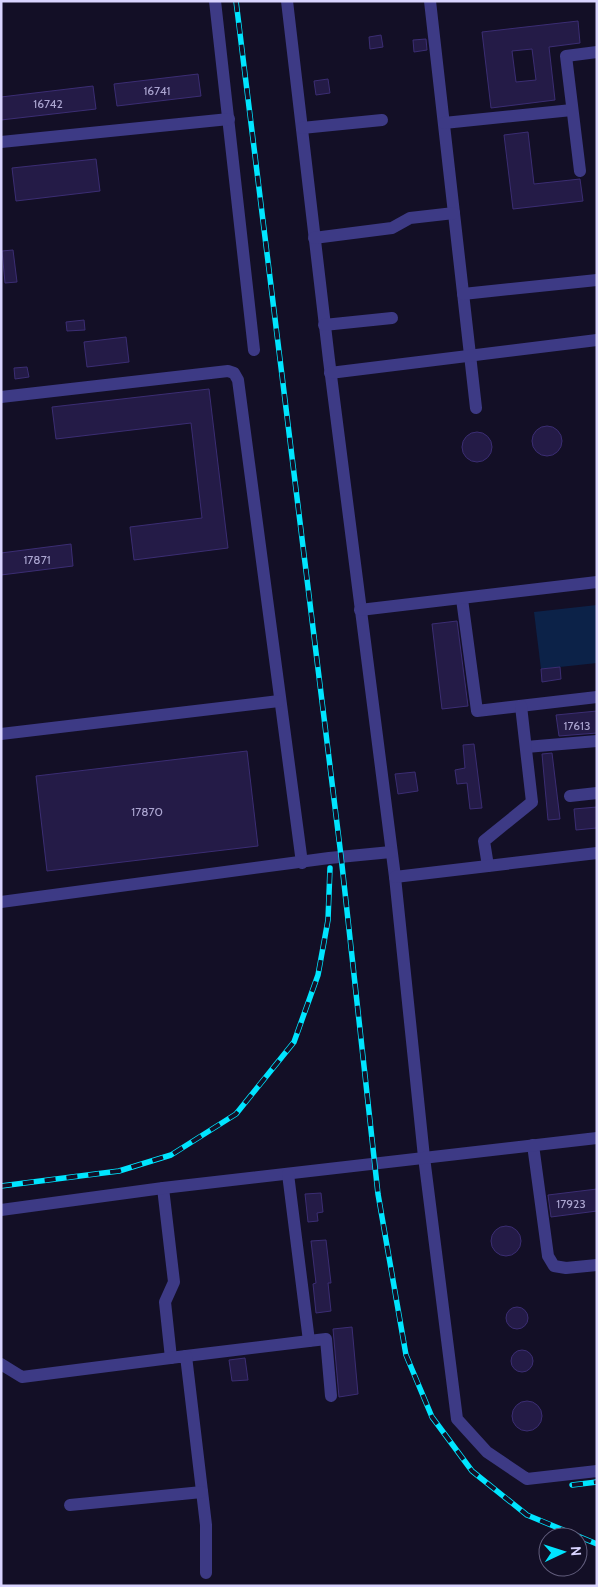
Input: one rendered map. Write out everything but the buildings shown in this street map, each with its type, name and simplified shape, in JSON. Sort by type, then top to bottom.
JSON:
[{"type":"lane","points":[[215,1],[254,350]]},
{"type":"lane","points":[[287,1],[324,325],[395,877],[424,1157],[458,1420],[487,1452],[526,1479],[597,1471]]},
{"type":"lane","points":[[430,1],[476,408]]},
{"type":"lane","points":[[580,171],[566,56],[597,52]]},
{"type":"lane","points":[[444,123],[572,110]]},
{"type":"lane","points":[[1,142],[229,119]]},
{"type":"lane","points":[[302,128],[382,120]]},
{"type":"lane","points":[[314,238],[392,228],[410,218],[454,213]]},
{"type":"lane","points":[[463,294],[597,280]]},
{"type":"lane","points":[[324,325],[392,318]]},
{"type":"lane","points":[[330,372],[597,340]]},
{"type":"lane","points":[[1,397],[228,371],[234,373],[239,390],[302,863]]},
{"type":"lane","points":[[360,610],[597,582]]},
{"type":"lane","points":[[462,599],[478,711],[597,697]]},
{"type":"lane","points":[[1,734],[279,701]]},
{"type":"lane","points":[[488,866],[484,841],[532,802],[520,706]]},
{"type":"lane","points":[[526,747],[597,741]]},
{"type":"lane","points":[[570,796],[597,793]]},
{"type":"lane","points":[[1,902],[329,858],[391,852]]},
{"type":"lane","points":[[395,877],[597,854]]},
{"type":"lane","points":[[1,1210],[163,1188],[597,1138]]},
{"type":"lane","points":[[533,1145],[548,1256],[554,1266],[566,1268],[597,1265]]},
{"type":"lane","points":[[288,1174],[309,1341]]},
{"type":"lane","points":[[163,1188],[174,1282],[165,1302],[171,1358]]},
{"type":"lane","points":[[1,1364],[22,1377],[326,1339],[331,1396]]},
{"type":"lane","points":[[186,1356],[206,1525],[206,1573]]},
{"type":"lane","points":[[70,1505],[202,1492]]},
{"type":"water","points":[[597,605],[597,663],[541,669],[534,612]]},
{"type":"railway","points":[[236,1],[341,856],[378,1194],[406,1355],[432,1417],[472,1471],[527,1515],[597,1544]]},
{"type":"railway","points":[[1,1186],[119,1171],[171,1155],[236,1114],[294,1042],[318,975],[328,920],[330,868]]},
{"type":"railway","points":[[572,1485],[597,1482]]}]
